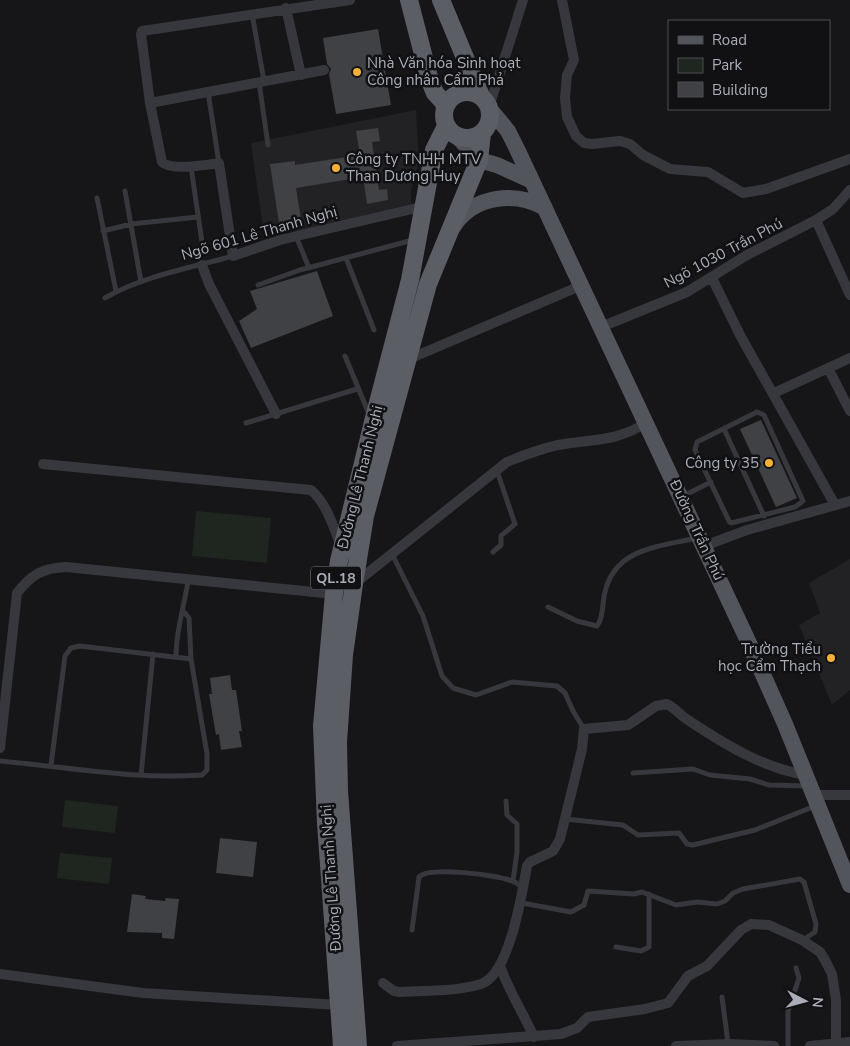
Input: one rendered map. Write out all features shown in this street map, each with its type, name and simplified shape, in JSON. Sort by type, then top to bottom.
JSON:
[{"type":"highway","points":[[409,0],[430,81],[435,93],[446,104]]},
{"type":"highway","points":[[441,0],[487,104],[489,122],[482,133],[469,138],[451,131],[444,119],[446,104],[450,99],[462,92],[475,93],[487,104]]},
{"type":"highway","name":"Đường Lê Thanh Nghị","points":[[347,1004],[326,823],[322,726],[334,594],[342,550],[410,280],[434,150],[451,131]]},
{"type":"highway","name":"Đường Lê Thanh Nghị","points":[[350,1044],[338,752],[344,655],[354,584],[365,516],[428,284],[479,160],[482,133]]},
{"type":"main road","name":"Đường Trần Phú","points":[[487,104],[508,131],[580,286],[602,327],[647,422],[756,658],[850,885]]},
{"type":"main road","points":[[451,131],[479,160],[497,165],[532,181]]},
{"type":"main road","points":[[445,239],[455,223],[465,213],[482,203],[496,198],[520,197],[532,200],[545,208]]},
{"type":"street","points":[[233,256],[219,163],[191,166],[169,165],[162,162],[150,103],[142,31],[286,8],[350,0]]},
{"type":"street","points":[[487,104],[523,0]]},
{"type":"street","points":[[562,0],[574,60],[566,83],[567,117],[576,136],[584,143],[620,141],[630,144],[643,155],[670,170],[708,172],[743,194],[766,189],[850,159]]},
{"type":"street","points":[[286,8],[301,75]]},
{"type":"street","points":[[150,103],[324,70]]},
{"type":"street","name":"Ngõ 1030 Trần Phú","points":[[602,327],[687,292],[747,255],[816,220],[833,209],[850,190]]},
{"type":"street","name":"Ngõ 601 Lê Thanh Nghị","points":[[233,256],[296,236],[425,206]]},
{"type":"street","points":[[816,220],[850,295]]},
{"type":"street","points":[[202,265],[209,284],[276,414]]},
{"type":"street","points":[[712,278],[740,335],[836,505]]},
{"type":"street","points":[[408,359],[580,286]]},
{"type":"street","points":[[774,393],[850,358]]},
{"type":"street","points":[[828,368],[850,411]]},
{"type":"street","points":[[354,584],[507,462],[535,450],[560,445],[604,441],[635,430],[647,422]]},
{"type":"street","points":[[44,464],[311,490],[319,497],[329,516],[342,550]]},
{"type":"street","points":[[701,541],[850,501]]},
{"type":"street","points":[[0,748],[17,593],[28,579],[40,570],[66,567],[334,594]]},
{"type":"street","points":[[383,983],[394,991],[400,992],[465,987],[483,983],[500,966],[522,903],[528,866],[530,862],[553,851],[560,839],[582,748],[584,729],[628,725],[656,706],[667,704],[686,719],[765,764],[785,772],[811,790],[850,795]]},
{"type":"street","points":[[397,1046],[561,1034],[577,1028],[588,1017],[645,1009],[668,1003],[688,976],[707,966],[741,930],[751,924],[769,925],[802,940],[820,952],[832,974],[836,1000],[836,1044]]},
{"type":"street","points":[[500,966],[506,984],[516,999],[534,1037]]},
{"type":"street","points":[[0,974],[143,993],[347,1004]]},
{"type":"street","points":[[810,1046],[850,1042]]},
{"type":"street","points":[[676,1046],[774,1046]]},
{"type":"lane","points":[[252,14],[262,82],[268,145]]},
{"type":"lane","points":[[208,92],[219,163]]},
{"type":"lane","points":[[191,166],[203,249]]},
{"type":"lane","points":[[125,191],[141,282]]},
{"type":"lane","points":[[97,198],[102,231],[116,291]]},
{"type":"lane","points":[[102,231],[131,224],[198,217]]},
{"type":"lane","points":[[296,236],[309,268]]},
{"type":"lane","points":[[258,285],[309,268],[418,238]]},
{"type":"lane","name":"Ngõ 601 Lê Thanh Nghị","points":[[104,298],[116,291],[141,282],[233,256]]},
{"type":"lane","points":[[346,258],[374,330]]},
{"type":"lane","points":[[345,356],[373,422]]},
{"type":"lane","points":[[246,423],[357,388]]},
{"type":"lane","points":[[758,412],[761,413],[803,497],[801,504],[735,523],[729,521],[695,445],[697,442],[724,429],[758,412]]},
{"type":"lane","points":[[724,429],[764,516]]},
{"type":"lane","points":[[493,552],[502,545],[501,536],[515,524],[497,470]]},
{"type":"lane","points":[[681,497],[710,482]]},
{"type":"lane","points":[[548,607],[577,621],[597,626],[611,573],[620,563],[642,552],[701,541]]},
{"type":"lane","points":[[392,554],[423,616],[442,676],[453,688],[476,695],[512,682],[557,686],[565,692],[573,711],[584,729]]},
{"type":"lane","points":[[176,657],[179,619],[184,612],[188,580]]},
{"type":"lane","points":[[0,761],[141,775],[172,777],[202,775],[207,770],[207,754],[191,659],[189,618],[184,612]]},
{"type":"lane","points":[[51,765],[65,656],[71,648],[80,646],[191,659]]},
{"type":"lane","points":[[141,775],[153,654]]},
{"type":"lane","points":[[634,773],[693,769],[710,775],[750,779],[769,785],[811,790]]},
{"type":"lane","points":[[564,819],[623,825],[638,835],[678,833],[686,844],[693,845],[755,830],[811,790]]},
{"type":"lane","points":[[506,800],[507,815],[517,824],[517,852],[513,881]]},
{"type":"lane","points":[[412,930],[416,892],[419,877],[422,874],[450,872],[513,881],[523,888]]},
{"type":"lane","points":[[522,903],[571,912],[584,905],[588,891],[649,894],[676,905],[697,902],[717,904],[725,901],[733,893],[743,888],[802,879],[816,924],[815,932],[802,940]]},
{"type":"lane","points":[[616,947],[641,951],[649,947],[649,894]]},
{"type":"lane","points":[[788,1046],[790,1032],[788,1011],[795,997],[799,978],[796,968]]},
{"type":"lane","points":[[721,1045],[722,997]]},
{"type":"shaded area","name":"Công ty TNHH MTV Than Dương Huy","points":[[416,110],[419,162],[411,191],[411,204],[310,229],[264,236],[251,143]]},
{"type":"shaded area","name":"Trường Tiểu học Cẩm Thạch","points":[[850,559],[850,690],[832,705],[799,625],[820,613],[809,583]]},
{"type":"green space","points":[[196,511],[271,518],[267,563],[192,556]]},
{"type":"green space","points":[[65,800],[118,806],[115,833],[62,827]]},
{"type":"green space","points":[[60,853],[112,858],[109,884],[57,878]]},
{"type":"building","name":"Nhà Văn hóa Sinh hoạt Công nhân Cẩm Phả","points":[[378,29],[391,105],[336,114],[329,74],[331,69],[327,64],[323,38]]},
{"type":"building","points":[[378,128],[380,141],[372,142],[379,190],[387,189],[388,200],[367,204],[363,177],[296,188],[302,226],[280,230],[270,164],[295,161],[295,165],[360,155],[356,131]]},
{"type":"building","points":[[317,271],[333,316],[251,348],[239,321],[257,309],[250,291]]},
{"type":"building","name":"Công ty 35","points":[[761,420],[797,498],[776,507],[740,429]]},
{"type":"building","points":[[230,675],[232,690],[236,690],[242,731],[239,731],[242,747],[221,750],[219,734],[216,735],[209,694],[212,694],[210,678]]},
{"type":"building","points":[[220,838],[257,842],[253,877],[216,873]]},
{"type":"building","points":[[132,894],[146,896],[145,899],[165,901],[166,898],[179,899],[174,939],[162,938],[162,933],[127,932]]},
{"type":"place","name":"Nhà Văn hóa Sinh hoạt Công nhân Cẩm Phả","points":[[357,72]]},
{"type":"place","name":"Công ty TNHH MTV Than Dương Huy","points":[[336,168]]},
{"type":"place","name":"Công ty 35","points":[[769,463]]},
{"type":"place","name":"Trường Tiểu học Cẩm Thạch","points":[[831,658]]}]
